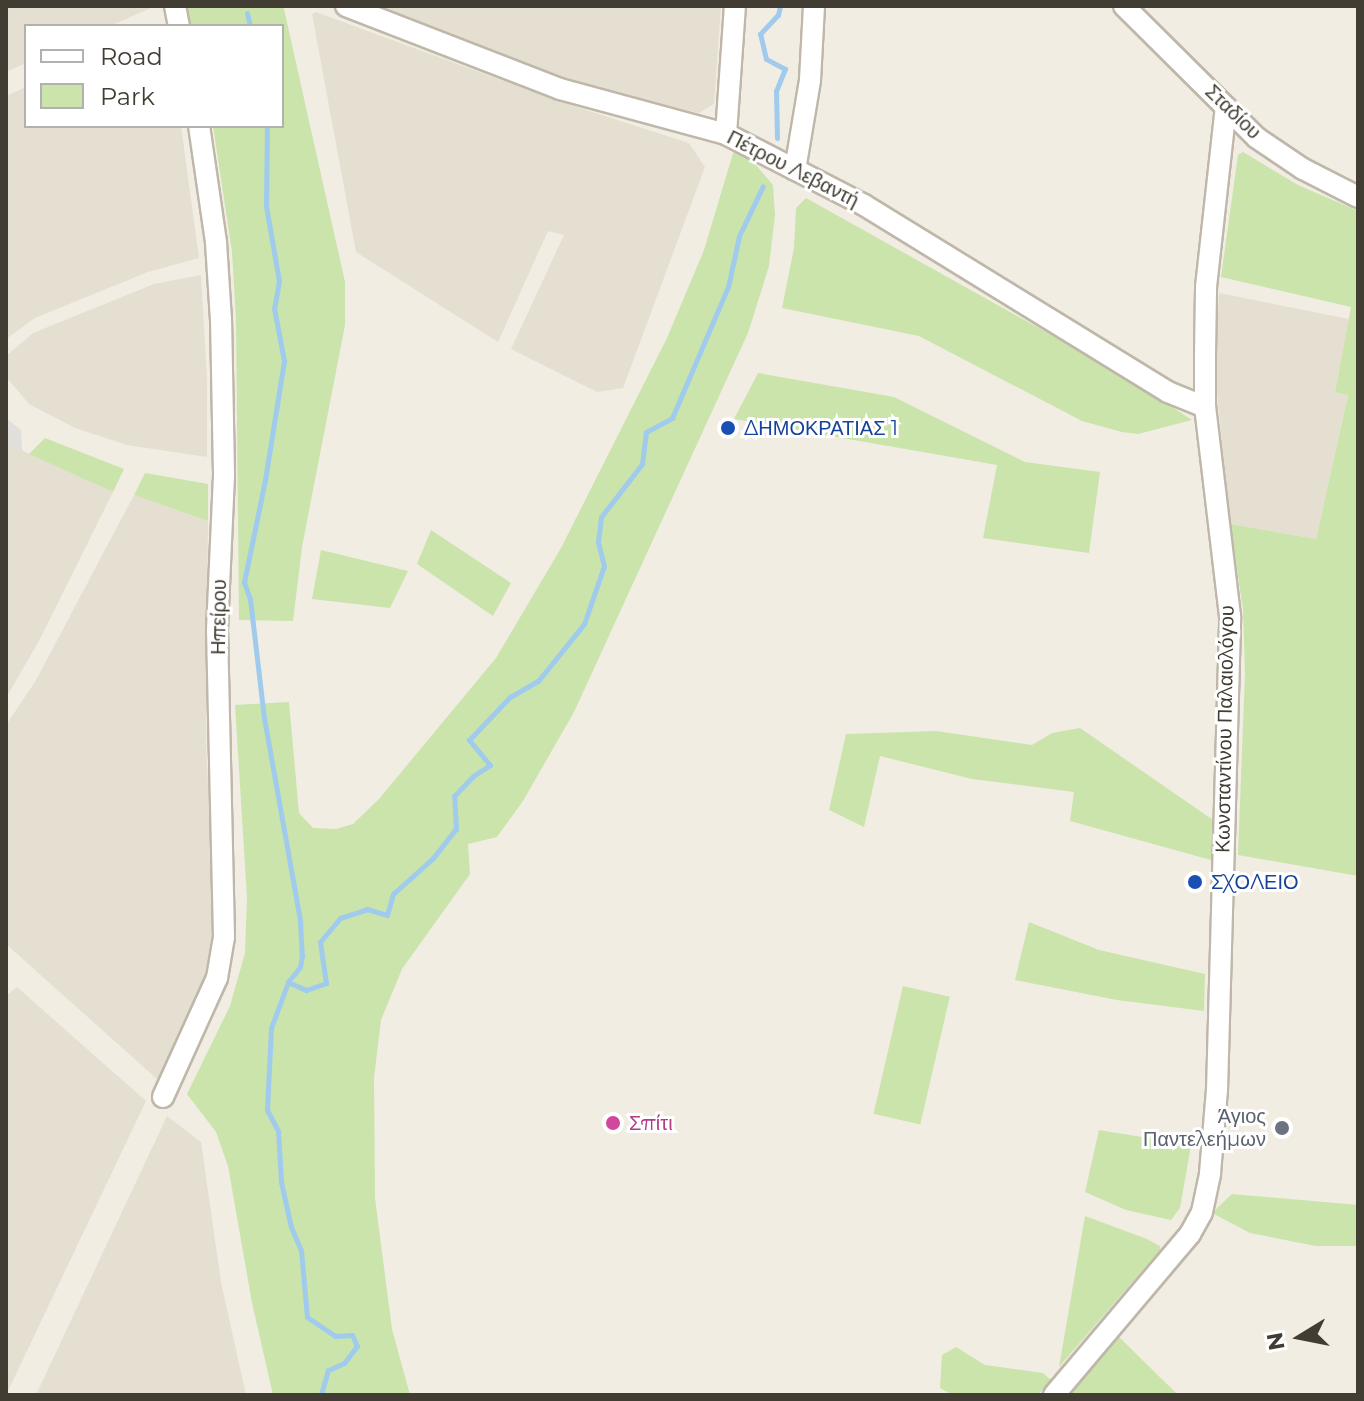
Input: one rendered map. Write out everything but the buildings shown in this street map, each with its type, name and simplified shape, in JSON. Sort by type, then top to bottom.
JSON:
[{"type":"street","name":"Πέτρου Λεβαντή","points":[[346,6],[560,89],[726,134],[913,233],[1168,392],[1205,407]]},
{"type":"street","points":[[726,134],[735,6]]},
{"type":"street","points":[[795,170],[810,80],[814,6]]},
{"type":"street","name":"Σταδίου","points":[[1124,6],[1226,107],[1282,156],[1358,197]]},
{"type":"street","name":"Κωνσταντίνου Παλαιολόγου","points":[[1054,1395],[1190,1234],[1202,1212],[1210,1173],[1217,1090],[1230,616],[1205,407],[1206,287],[1226,107]]},
{"type":"street","name":"Ηπείρου","points":[[163,1097],[217,978],[224,937],[217,630],[224,474],[221,320],[216,242],[199,128]]},
{"type":"shaded area","points":[[6,6],[151,8],[115,24],[24,24],[24,64],[6,72]]},
{"type":"shaded area","points":[[376,6],[721,6],[714,104],[699,113],[586,86]]},
{"type":"shaded area","points":[[316,12],[558,101],[689,143],[705,167],[623,388],[597,392],[511,349],[564,235],[548,231],[498,342],[356,252],[312,14]]},
{"type":"shaded area","points":[[24,88],[24,128],[181,128],[199,258],[148,272],[35,318],[6,339],[6,96]]},
{"type":"shaded area","points":[[201,275],[207,380],[207,457],[127,445],[75,428],[29,404],[6,377],[6,356],[33,333],[154,284]]},
{"type":"shaded area","points":[[1219,293],[1349,319],[1335,391],[1348,394],[1316,539],[1230,524],[1215,371]]},
{"type":"shaded area","points":[[6,418],[21,430],[22,451],[6,443]]},
{"type":"shaded area","points":[[6,443],[113,492],[40,639],[6,698]]},
{"type":"shaded area","points":[[134,495],[208,521],[206,743],[215,925],[201,994],[158,1080],[6,944],[6,725],[35,682]]},
{"type":"shaded area","points":[[17,987],[146,1101],[6,1395],[6,996]]},
{"type":"shaded area","points":[[167,1116],[201,1142],[221,1282],[246,1395],[36,1395]]},
{"type":"green space","points":[[187,6],[282,6],[284,9],[345,282],[345,325],[302,547],[293,621],[239,620],[236,319],[232,252],[213,128],[284,128],[284,24],[191,24]]},
{"type":"green space","points":[[734,150],[755,164],[773,185],[775,215],[769,266],[748,333],[574,712],[523,801],[497,837],[468,844],[470,874],[402,969],[381,1020],[374,1078],[375,1198],[392,1329],[410,1395],[273,1395],[252,1303],[228,1166],[216,1132],[187,1094],[230,1006],[245,953],[247,897],[235,705],[289,702],[299,813],[313,828],[336,829],[353,824],[379,799],[496,658],[561,548],[667,338],[704,250]]},
{"type":"green space","points":[[1243,152],[1298,185],[1358,211],[1358,876],[1238,855],[1245,673],[1243,609],[1230,524],[1316,539],[1348,395],[1335,392],[1351,307],[1221,277],[1238,155]]},
{"type":"green space","points":[[806,198],[1121,374],[1192,420],[1138,434],[1122,432],[1082,421],[919,336],[782,308],[794,248],[796,208]]},
{"type":"green space","points":[[758,373],[894,397],[1025,462],[1100,472],[1089,553],[983,538],[997,465],[734,419]]},
{"type":"green space","points":[[45,438],[124,469],[113,492],[29,454]]},
{"type":"green space","points":[[145,473],[208,484],[208,521],[134,495]]},
{"type":"green space","points":[[431,530],[511,583],[493,616],[417,564]]},
{"type":"green space","points":[[321,550],[408,571],[390,608],[312,599]]},
{"type":"green space","points":[[1080,728],[1213,820],[1211,860],[1070,821],[1074,792],[972,779],[880,756],[864,827],[829,810],[846,734],[936,731],[1032,745],[1052,733]]},
{"type":"green space","points":[[1029,922],[1099,950],[1205,974],[1204,1011],[1117,1000],[1015,980]]},
{"type":"green space","points":[[903,986],[950,997],[920,1124],[874,1114]]},
{"type":"green space","points":[[1099,1130],[1191,1145],[1180,1208],[1171,1220],[1126,1210],[1085,1192]]},
{"type":"green space","points":[[1232,1194],[1358,1205],[1358,1246],[1316,1246],[1250,1233],[1212,1213]]},
{"type":"green space","points":[[1085,1216],[1147,1239],[1160,1246],[1160,1250],[1059,1367]]},
{"type":"green space","points":[[1119,1337],[1176,1393],[1176,1395],[1067,1395]]},
{"type":"green space","points":[[956,1347],[985,1365],[1043,1373],[1051,1380],[1038,1395],[953,1395],[940,1388],[942,1355]]},
{"type":"waterway","points":[[777,138],[776,91],[785,69],[766,59],[760,34],[778,15],[780,6]]},
{"type":"waterway","points":[[247,13],[250,24]]},
{"type":"waterway","points":[[267,128],[266,206],[279,281],[274,308],[284,361],[265,480],[244,582],[250,599],[264,718],[300,921],[302,955],[300,967],[288,982],[271,1028],[267,1110],[278,1131],[281,1182],[291,1227],[301,1250],[307,1317],[335,1336],[352,1335],[357,1346],[344,1363],[328,1370],[321,1395]]},
{"type":"waterway","points":[[288,982],[306,990],[326,983],[320,942],[340,918],[367,909],[387,915],[393,894],[433,858],[456,829],[454,796],[473,776],[490,765],[469,740],[510,697],[538,681],[584,624],[604,566],[598,542],[601,517],[642,464],[646,432],[672,418],[728,287],[739,236],[763,186]]},
{"type":"place","name":"ΔΗΜΟΚΡΑΤΙΑΣ 1","points":[[728,428]]},
{"type":"place","name":"ΣΧΟΛΕΙΟ","points":[[1195,882]]},
{"type":"place","name":"Σπίτι","points":[[613,1123]]},
{"type":"place","name":"Άγιος Παντελεήμων","points":[[1282,1128]]}]
